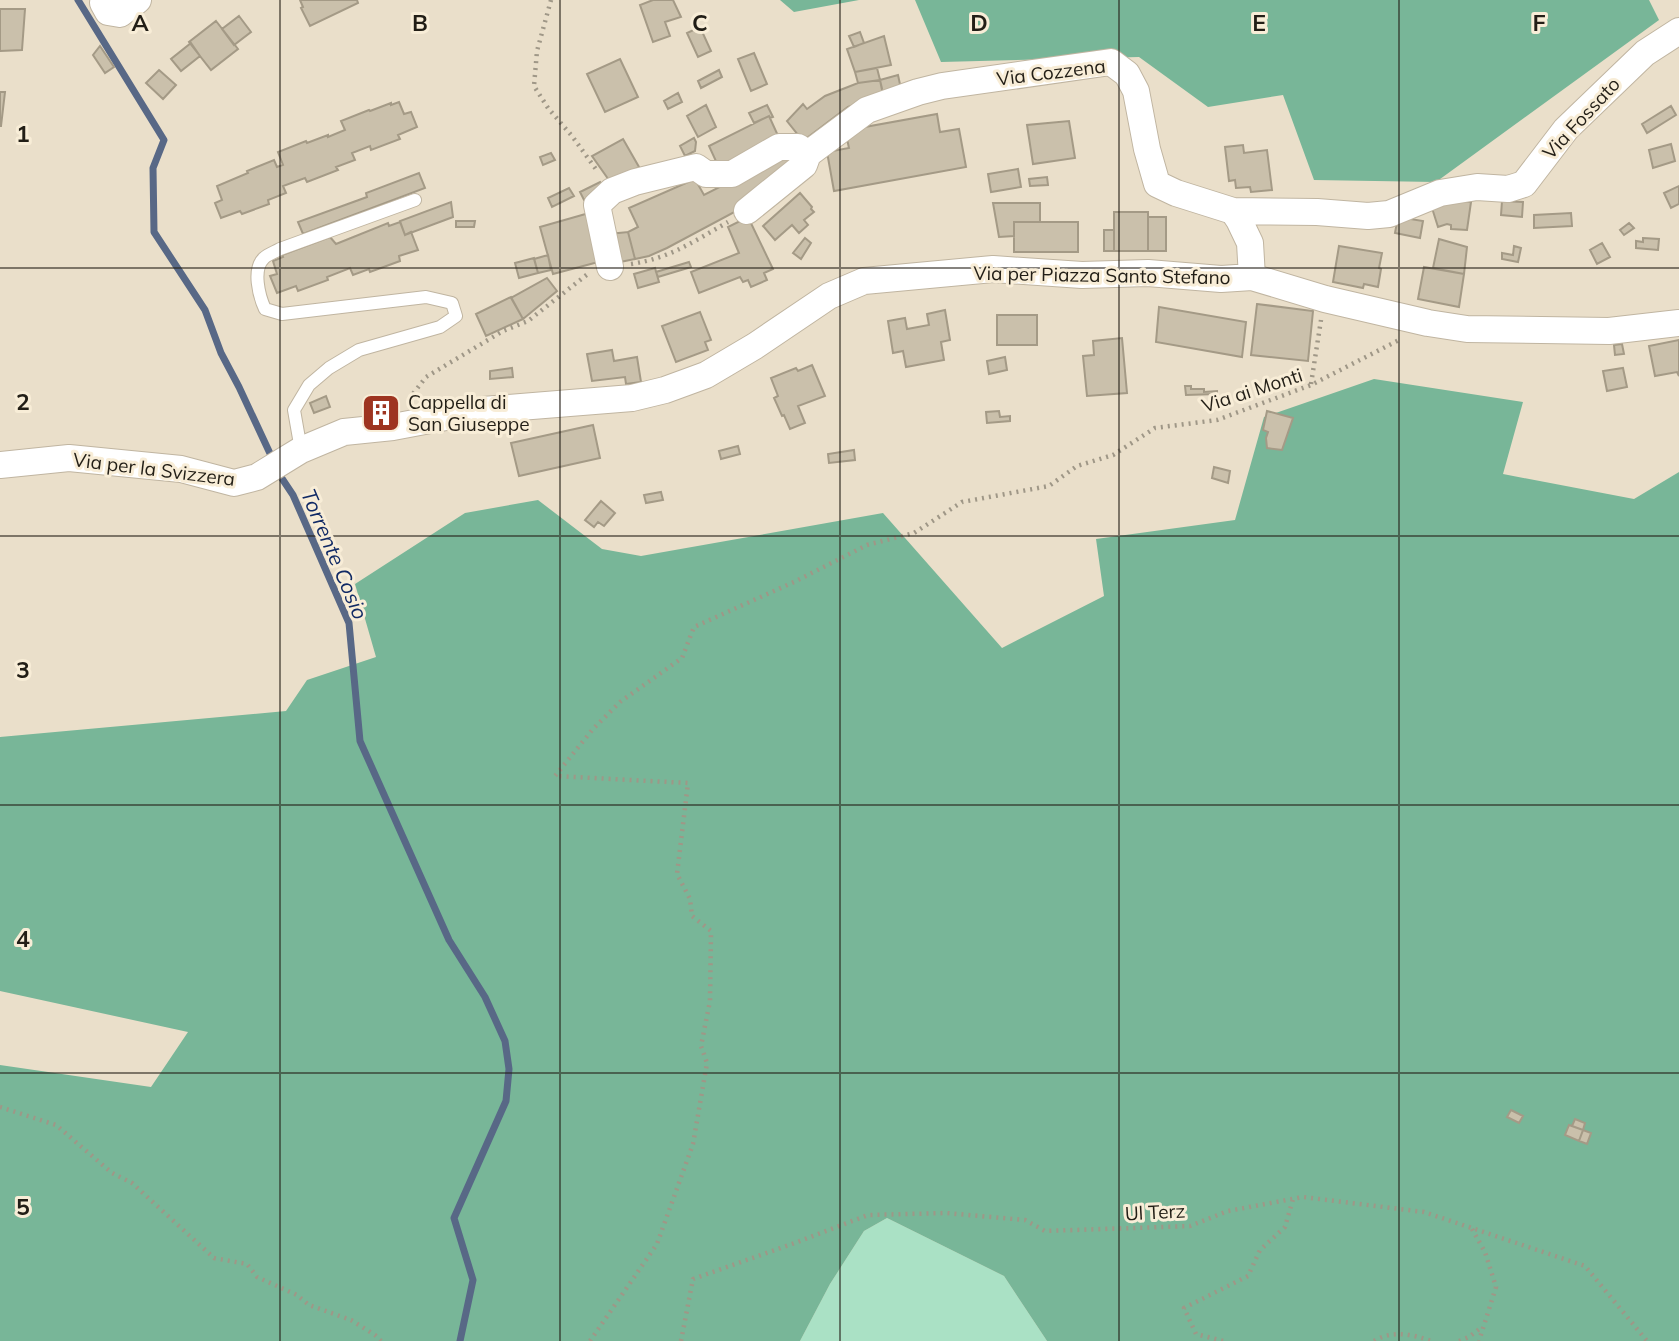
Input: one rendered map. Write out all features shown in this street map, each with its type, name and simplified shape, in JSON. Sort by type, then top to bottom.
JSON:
[{"type":"street","points":[[106,0],[103,3],[108,12],[120,14],[138,0]]},
{"type":"street","name":"Via Fossato","points":[[1233,211],[1317,212],[1368,216],[1389,214],[1440,193],[1477,187],[1508,189],[1524,184],[1566,129],[1645,53],[1679,30]]},
{"type":"street","name":"Via Cozzena","points":[[808,154],[867,110],[918,92],[942,86],[1111,62],[1127,74],[1136,91],[1157,184],[1176,193],[1233,211]]},
{"type":"street","points":[[610,267],[597,205],[612,191],[635,182],[696,167],[706,174],[732,174],[779,147],[798,148],[808,154],[804,165],[747,211]]},
{"type":"street","points":[[1233,211],[1250,243],[1252,277]]},
{"type":"street","name":"Via per Piazza Santo Stefano","points":[[301,450],[344,432],[394,427],[483,410],[632,398],[665,390],[706,376],[829,296],[864,281],[993,269],[1082,275],[1148,273],[1221,279],[1252,277],[1325,299],[1466,329],[1609,331],[1679,323]]},
{"type":"street","name":"Via per la Svizzera","points":[[0,465],[69,458],[181,469],[234,483],[257,477],[301,450]]},
{"type":"lane","points":[[301,450],[294,410],[309,385],[328,368],[359,350],[440,327],[456,316],[452,303],[426,296],[282,314],[265,309],[260,298],[257,268],[263,258],[280,249],[415,200]]},
{"type":"path","points":[[551,0],[537,51],[534,86],[612,191]]},
{"type":"path","points":[[394,427],[395,416],[426,377],[503,331],[528,321],[590,272],[652,261],[676,252],[747,211]]},
{"type":"path","points":[[1311,385],[1325,299]]},
{"type":"path","name":"Via ai Monti","points":[[590,1341],[657,1244],[693,1144],[707,1063],[701,1046],[710,1000],[711,931],[692,916],[690,899],[677,874],[688,783],[555,776],[593,729],[620,702],[682,658],[694,627],[794,582],[867,545],[914,533],[962,502],[1048,486],[1077,466],[1113,455],[1155,428],[1217,420],[1311,385],[1388,347]]},
{"type":"path","points":[[0,1107],[56,1125],[112,1173],[132,1183],[214,1258],[247,1264],[257,1277],[298,1295],[309,1305],[351,1320],[381,1341]]},
{"type":"path","name":"Ul Terz","points":[[681,1341],[693,1279],[867,1215],[946,1213],[1025,1220],[1045,1231],[1191,1226],[1228,1211],[1303,1197],[1424,1212],[1585,1266],[1647,1341]]},
{"type":"path","points":[[1223,1341],[1196,1334],[1184,1308],[1248,1276],[1260,1250],[1285,1227],[1293,1199]]},
{"type":"path","points":[[1472,1228],[1485,1252],[1496,1287],[1479,1341]]},
{"type":"path","points":[[1459,1341],[1483,1327]]},
{"type":"path","points":[[1374,1341],[1392,1334],[1416,1336],[1431,1341]]},
{"type":"green space","points":[[780,0],[859,0],[794,12]]},
{"type":"green space","points":[[915,0],[1649,0],[1659,20],[1436,182],[1314,180],[1283,95],[1208,107],[1139,57],[941,62]]},
{"type":"green space","points":[[1374,379],[1523,402],[1503,474],[1634,499],[1679,472],[1679,1341],[1047,1341],[1004,1276],[887,1218],[864,1231],[830,1284],[800,1341],[0,1341],[0,1065],[151,1087],[188,1032],[0,991],[0,737],[286,711],[307,680],[376,657],[355,584],[465,513],[538,500],[602,549],[641,556],[883,513],[1002,648],[1104,596],[1096,539],[1235,520],[1264,417]]},
{"type":"green space","points":[[887,1218],[1004,1276],[1047,1341],[800,1341],[830,1284],[864,1231]]},
{"type":"building","points":[[300,0],[357,0],[358,3],[310,26]]},
{"type":"building","points":[[653,0],[673,0],[681,17],[665,22],[670,36],[653,42],[640,5]]},
{"type":"building","points":[[0,9],[25,9],[22,50],[0,51]]},
{"type":"building","points":[[239,16],[251,32],[234,45],[222,29]]},
{"type":"building","points":[[216,21],[238,49],[211,70],[189,42]]},
{"type":"building","points":[[700,27],[711,51],[698,57],[687,33]]},
{"type":"building","points":[[860,32],[864,43],[854,47],[849,36]]},
{"type":"building","points":[[884,36],[891,65],[855,72],[847,49]]},
{"type":"building","points":[[191,43],[200,56],[181,71],[171,59]]},
{"type":"building","points":[[100,46],[114,67],[105,73],[93,55]]},
{"type":"building","points":[[754,53],[767,84],[751,91],[738,59]]},
{"type":"building","points":[[620,59],[638,97],[605,112],[587,74]]},
{"type":"building","points":[[877,68],[880,80],[858,83],[855,72]]},
{"type":"building","points":[[159,70],[176,85],[163,99],[146,83]]},
{"type":"building","points":[[719,70],[722,77],[701,88],[698,81]]},
{"type":"building","points":[[898,75],[901,89],[883,93],[880,80]]},
{"type":"building","points":[[880,80],[883,95],[848,107],[803,141],[787,121],[803,104],[807,109],[825,96],[858,83]]},
{"type":"building","points":[[0,92],[5,92],[1,126],[0,126]]},
{"type":"building","points":[[678,93],[682,102],[668,109],[664,101]]},
{"type":"building","points":[[399,102],[404,114],[411,112],[417,127],[398,135],[400,139],[371,150],[370,146],[352,153],[355,160],[336,167],[338,170],[307,182],[305,178],[283,186],[286,193],[268,200],[269,204],[221,218],[215,203],[222,200],[217,186],[274,160],[277,167],[283,165],[278,152],[345,130],[341,121]]},
{"type":"building","points":[[706,105],[716,127],[698,137],[687,116]]},
{"type":"building","points":[[767,105],[773,117],[769,116],[754,123],[749,113]]},
{"type":"building","points":[[1671,106],[1676,115],[1647,133],[1642,124]]},
{"type":"building","points":[[937,114],[940,132],[959,129],[966,167],[834,191],[827,152],[849,148],[847,139],[854,129]]},
{"type":"building","points":[[769,116],[780,140],[720,170],[709,146]]},
{"type":"building","points":[[1069,121],[1075,158],[1033,164],[1027,125]]},
{"type":"building","points":[[694,138],[695,151],[685,156],[680,146]]},
{"type":"building","points":[[623,139],[639,167],[611,183],[592,156]]},
{"type":"building","points":[[1671,144],[1675,161],[1653,168],[1649,150]]},
{"type":"building","points":[[1243,145],[1244,153],[1267,150],[1272,190],[1251,192],[1250,187],[1236,188],[1235,180],[1229,181],[1225,147]]},
{"type":"building","points":[[791,151],[797,160],[757,200],[667,248],[635,259],[628,232],[638,227],[629,208],[695,179],[704,195]]},
{"type":"building","points":[[551,153],[555,160],[543,165],[540,157]]},
{"type":"building","points":[[1018,169],[1021,187],[991,192],[988,174]]},
{"type":"building","points":[[419,173],[425,188],[303,234],[298,222],[367,197],[366,193]]},
{"type":"building","points":[[1047,177],[1048,185],[1030,186],[1029,179]]},
{"type":"building","points":[[600,182],[604,190],[584,200],[580,192]]},
{"type":"building","points":[[1679,186],[1679,204],[1671,208],[1664,193]]},
{"type":"building","points":[[569,188],[574,196],[552,207],[548,198]]},
{"type":"building","points":[[800,193],[814,212],[804,220],[808,225],[799,233],[792,225],[775,240],[763,226]]},
{"type":"building","points":[[1455,200],[1471,202],[1467,230],[1451,229],[1451,225],[1447,224],[1438,227],[1432,208]]},
{"type":"building","points":[[1502,201],[1523,202],[1522,217],[1501,215]]},
{"type":"building","points":[[451,202],[453,217],[405,235],[400,221]]},
{"type":"building","points":[[993,203],[1040,203],[1040,222],[1014,222],[1014,236],[999,237]]},
{"type":"building","points":[[1114,212],[1148,212],[1148,251],[1114,251]]},
{"type":"building","points":[[589,213],[602,261],[553,274],[540,227]]},
{"type":"building","points":[[1571,213],[1572,226],[1534,228],[1534,215]]},
{"type":"building","points":[[748,217],[773,269],[764,273],[767,280],[751,287],[748,280],[743,282],[740,277],[699,293],[691,272],[739,253],[728,227]]},
{"type":"building","points":[[1148,217],[1166,217],[1166,251],[1148,251]]},
{"type":"building","points":[[1398,217],[1423,221],[1420,238],[1395,233]]},
{"type":"building","points":[[456,221],[475,221],[474,227],[456,227]]},
{"type":"building","points":[[400,222],[405,235],[411,232],[418,250],[399,256],[400,261],[353,275],[350,268],[298,291],[296,286],[277,293],[270,276],[277,274],[273,261],[283,257],[282,255],[330,237],[336,244],[388,223],[389,226]]},
{"type":"building","points":[[1014,222],[1078,222],[1078,252],[1014,252]]},
{"type":"building","points":[[1629,223],[1634,228],[1624,235],[1620,230]]},
{"type":"building","points":[[1104,230],[1114,230],[1114,251],[1104,251]]},
{"type":"building","points":[[628,232],[635,259],[615,263],[609,234]]},
{"type":"building","points":[[805,238],[811,243],[801,259],[793,253]]},
{"type":"building","points":[[1643,238],[1659,239],[1658,250],[1636,248],[1636,241],[1643,242]]},
{"type":"building","points":[[1439,239],[1467,247],[1464,274],[1433,268]]},
{"type":"building","points":[[1602,243],[1610,257],[1597,264],[1590,250]]},
{"type":"building","points":[[1339,246],[1382,253],[1378,287],[1364,284],[1363,288],[1333,282]]},
{"type":"building","points":[[1514,246],[1521,248],[1518,262],[1502,259],[1502,253],[1513,255]]},
{"type":"building","points":[[548,255],[551,270],[538,273],[534,259]]},
{"type":"building","points":[[534,258],[538,273],[519,278],[515,263]]},
{"type":"building","points":[[689,262],[691,267],[658,277],[656,272]]},
{"type":"building","points":[[1424,267],[1464,274],[1459,307],[1418,299]]},
{"type":"building","points":[[655,268],[659,282],[638,288],[634,274]]},
{"type":"building","points":[[547,278],[557,291],[523,319],[511,298]]},
{"type":"building","points":[[511,297],[523,319],[486,336],[476,314]]},
{"type":"building","points":[[1257,304],[1313,311],[1308,361],[1251,355]]},
{"type":"building","points":[[1159,307],[1246,322],[1242,357],[1156,342]]},
{"type":"building","points":[[945,310],[950,340],[941,342],[944,360],[906,367],[903,351],[893,353],[888,321],[905,318],[907,329],[929,325],[927,314]]},
{"type":"building","points":[[700,312],[711,340],[705,342],[708,350],[676,362],[662,326]]},
{"type":"building","points":[[997,315],[1037,315],[1037,345],[997,345]]},
{"type":"building","points":[[1122,338],[1127,393],[1087,396],[1083,356],[1094,355],[1093,341]]},
{"type":"building","points":[[1679,340],[1679,376],[1677,372],[1655,376],[1649,346]]},
{"type":"building","points":[[1622,344],[1624,354],[1615,355],[1614,345]]},
{"type":"building","points":[[612,350],[614,361],[637,357],[641,382],[626,384],[625,377],[592,381],[587,354]]},
{"type":"building","points":[[1005,357],[1007,370],[989,374],[987,361]]},
{"type":"building","points":[[812,365],[825,396],[798,406],[805,423],[790,429],[774,398],[778,396],[771,378]]},
{"type":"building","points":[[512,368],[513,377],[490,379],[490,371]]},
{"type":"building","points":[[1623,368],[1627,387],[1607,391],[1603,371]]},
{"type":"building","points":[[1185,386],[1204,389],[1204,392],[1217,391],[1217,394],[1186,395]]},
{"type":"building","points":[[326,396],[330,407],[314,413],[310,403]]},
{"type":"building","name":"Cappella di San Giuseppe","points":[[384,404],[389,418],[378,422],[373,408]]},
{"type":"building","points":[[999,411],[1000,417],[1010,416],[1010,421],[987,423],[986,412]]},
{"type":"building","points":[[1267,411],[1293,418],[1282,450],[1267,448],[1268,432],[1263,430]]},
{"type":"building","points":[[593,425],[600,458],[519,476],[511,443]]},
{"type":"building","points":[[738,446],[740,454],[721,459],[719,451]]},
{"type":"building","points":[[854,450],[855,460],[829,463],[828,454]]},
{"type":"building","points":[[1214,467],[1230,471],[1228,483],[1212,478]]},
{"type":"building","points":[[661,492],[663,500],[646,503],[644,495]]},
{"type":"building","points":[[601,501],[615,513],[604,526],[598,522],[594,527],[585,520]]},
{"type":"building","points":[[1511,1110],[1523,1116],[1519,1123],[1507,1117]]},
{"type":"building","points":[[1575,1119],[1585,1123],[1583,1130],[1572,1126]]},
{"type":"building","points":[[1569,1125],[1583,1130],[1579,1141],[1565,1135]]},
{"type":"building","points":[[1583,1130],[1591,1133],[1587,1144],[1579,1141]]},
{"type":"waterway","name":"Torrente Cosio","points":[[78,0],[164,140],[153,168],[154,232],[205,310],[221,353],[281,477],[293,495],[349,623],[360,741],[449,940],[485,997],[505,1041],[509,1069],[506,1101],[454,1218],[473,1280],[460,1341]]},
{"type":"place","name":"Cappella di San Giuseppe","points":[[381,413]]}]
